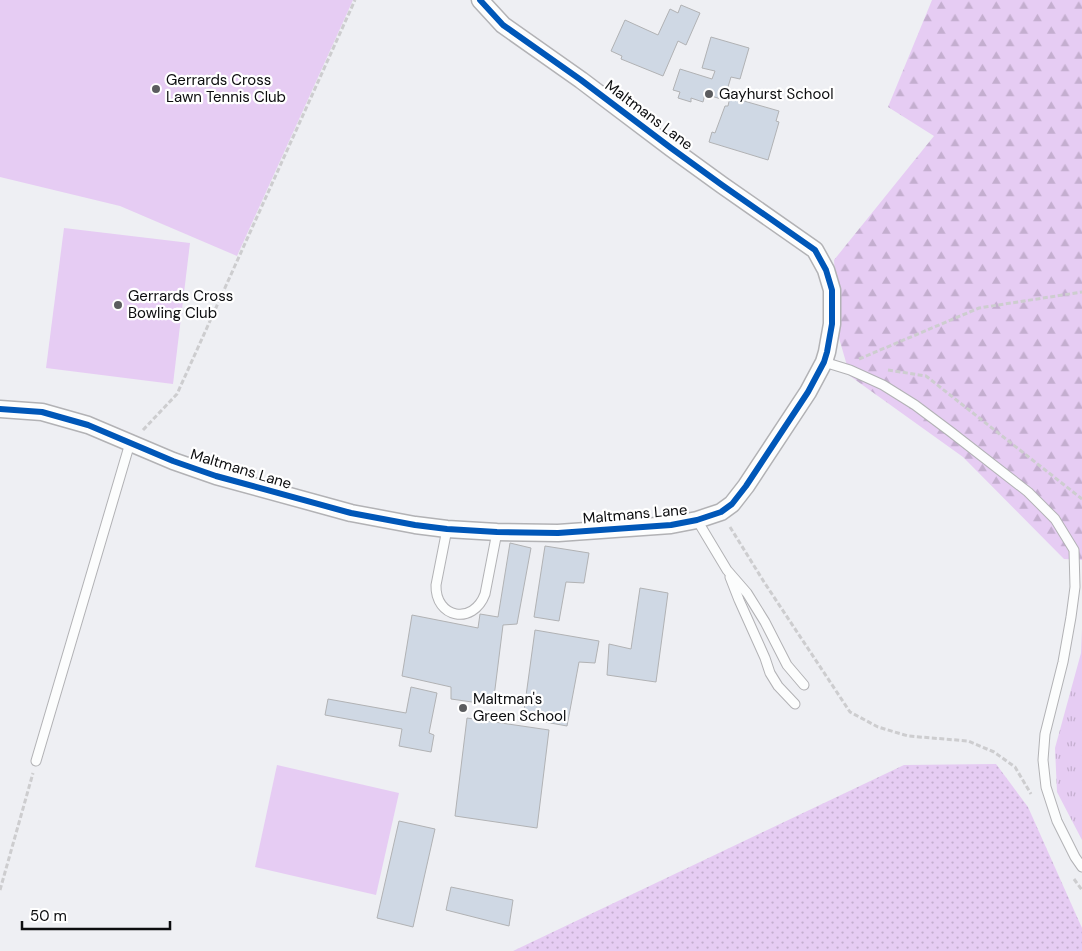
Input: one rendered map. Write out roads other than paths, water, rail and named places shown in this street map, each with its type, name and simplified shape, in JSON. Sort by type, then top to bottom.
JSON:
[{"type":"street","name":"Maltmans Lane","points":[[0,409],[42,412],[88,425],[173,461],[216,476],[351,513],[415,525],[497,532],[558,533],[671,524],[697,520],[720,512],[732,504],[808,392],[824,362],[832,324],[832,290],[826,270],[815,250],[700,169],[581,80],[503,25],[480,0]]},
{"type":"lane","points":[[824,362],[850,370],[884,385],[944,426],[1028,492],[1055,519],[1074,550],[1075,587],[1071,617],[1063,662],[1045,734],[1043,760],[1046,787],[1057,821],[1082,867]]},
{"type":"lane","points":[[36,761],[130,443]]},
{"type":"lane","points":[[697,520],[727,570],[770,673],[778,686],[795,704]]},
{"type":"lane","points":[[447,529],[436,584],[436,593],[438,601],[444,608],[451,613],[460,614],[476,609],[482,602],[497,532]]},
{"type":"lane","points":[[727,570],[747,593],[765,622],[787,665],[804,685]]},
{"type":"place","name":"Gerrards Cross Lawn Tennis Club","points":[[156,89]]},
{"type":"place","name":"Gayhurst School","points":[[709,94]]},
{"type":"place","name":"Gerrards Cross Bowling Club","points":[[118,305]]},
{"type":"place","name":"Maltman's Green School","points":[[463,708]]}]
